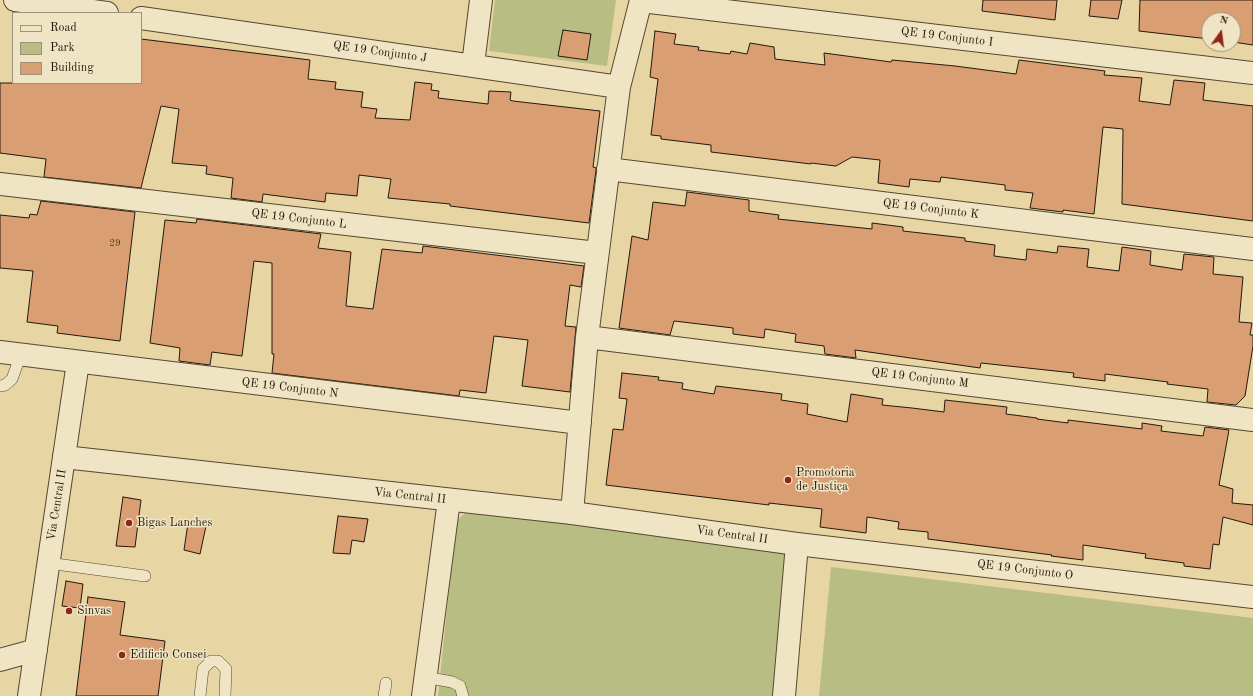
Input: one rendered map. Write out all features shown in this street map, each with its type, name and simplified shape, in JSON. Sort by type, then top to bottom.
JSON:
[{"type":"street","points":[[15,0],[100,12]]},
{"type":"street","points":[[473,65],[480,0]]},
{"type":"street","points":[[572,513],[597,253],[619,87],[641,1]]},
{"type":"street","name":"QE 19 Conjunto I","points":[[641,1],[1253,73]]},
{"type":"street","name":"QE 19 Conjunto J","points":[[142,18],[619,87]]},
{"type":"street","name":"QE 19 Conjunto K","points":[[608,169],[1253,250]]},
{"type":"street","name":"QE 19 Conjunto L","points":[[0,184],[597,253]]},
{"type":"street","name":"QE 19 Conjunto M","points":[[588,337],[1253,420]]},
{"type":"street","name":"QE 19 Conjunto N","points":[[0,352],[580,423]]},
{"type":"street","points":[[64,457],[78,362]]},
{"type":"street","name":"Via Central II","points":[[29,696],[64,457],[572,513],[797,544]]},
{"type":"street","points":[[424,687],[449,500]]},
{"type":"street","points":[[784,696],[797,544]]},
{"type":"street","name":"QE 19 Conjunto O","points":[[797,544],[1253,597]]},
{"type":"street","points":[[0,660],[36,650]]},
{"type":"lane","points":[[0,386],[5,385],[12,379],[21,354]]},
{"type":"lane","points":[[48,563],[145,576]]},
{"type":"lane","points":[[200,696],[203,669],[211,661],[218,661],[226,669],[225,696]]},
{"type":"lane","points":[[384,696],[386,682]]},
{"type":"lane","points":[[424,687],[452,682],[460,686],[463,696]]},
{"type":"green space","points":[[495,0],[616,0],[607,66],[489,51]]},
{"type":"green space","points":[[470,508],[781,544],[797,570],[788,696],[438,696],[456,522]]},
{"type":"green space","points":[[831,567],[1253,618],[1253,696],[819,696]]},
{"type":"building","points":[[983,0],[1057,0],[1055,20],[982,11]]},
{"type":"building","points":[[1091,0],[1122,0],[1118,19],[1089,16]]},
{"type":"building","points":[[1140,0],[1253,0],[1253,45],[1241,43],[1241,12],[1201,12],[1201,38],[1139,31]]},
{"type":"building","points":[[563,30],[591,34],[587,60],[558,56]]},
{"type":"building","points":[[655,31],[676,34],[674,44],[699,47],[698,50],[730,54],[731,51],[747,54],[750,43],[774,47],[775,59],[825,65],[824,53],[891,62],[892,60],[955,66],[1016,74],[1019,60],[1105,71],[1104,75],[1142,78],[1139,101],[1170,105],[1174,80],[1205,83],[1203,100],[1253,106],[1253,221],[1122,204],[1123,129],[1103,127],[1094,214],[1030,208],[1033,193],[1005,190],[1005,185],[941,177],[940,182],[910,179],[909,187],[878,183],[880,160],[852,157],[836,166],[811,164],[711,152],[711,145],[661,139],[661,136],[651,135],[658,79],[650,77]]},
{"type":"building","points":[[142,39],[310,60],[308,79],[336,82],[335,89],[363,92],[361,107],[377,109],[375,118],[410,120],[415,82],[432,84],[431,90],[439,91],[438,98],[488,104],[489,91],[511,92],[510,100],[513,101],[600,111],[593,167],[596,168],[596,170],[589,223],[450,206],[450,204],[388,198],[391,179],[359,175],[357,196],[326,193],[325,202],[263,194],[262,202],[231,198],[233,178],[206,174],[207,166],[172,163],[179,109],[161,106],[141,188],[44,177],[46,159],[0,153],[0,83],[142,84]]},
{"type":"building","points":[[687,192],[749,200],[749,211],[779,215],[778,219],[872,229],[872,223],[903,227],[903,231],[965,238],[965,241],[995,245],[994,256],[1026,260],[1027,249],[1057,253],[1058,246],[1089,249],[1087,267],[1119,271],[1122,247],[1151,251],[1150,265],[1182,270],[1184,254],[1214,257],[1213,274],[1243,277],[1239,322],[1252,323],[1250,335],[1253,335],[1253,346],[1245,396],[1236,405],[1207,402],[1208,389],[1105,374],[1105,381],[1073,377],[1074,373],[981,363],[980,368],[855,350],[856,358],[825,354],[824,346],[795,342],[796,334],[765,329],[764,338],[733,334],[733,328],[674,321],[670,335],[619,328],[632,236],[648,240],[653,202],[685,206]]},
{"type":"building","points":[[41,201],[135,212],[120,341],[57,333],[58,326],[27,322],[33,271],[0,268],[0,215],[29,218],[30,214],[37,215]]},
{"type":"building","points":[[197,219],[321,234],[318,248],[351,252],[346,306],[373,309],[382,249],[422,253],[423,246],[584,266],[581,287],[570,285],[565,326],[576,327],[570,392],[522,386],[528,340],[494,336],[486,393],[460,390],[459,396],[272,373],[274,354],[272,354],[272,263],[254,261],[242,356],[212,352],[210,365],[179,361],[180,348],[150,343],[165,220],[196,223]]},
{"type":"building","points":[[622,373],[659,377],[658,380],[683,383],[682,389],[714,394],[716,386],[782,394],[781,400],[808,404],[807,414],[847,422],[851,394],[883,399],[882,405],[944,412],[945,400],[1007,407],[1006,414],[1068,423],[1068,420],[1142,429],[1142,423],[1162,426],[1161,431],[1203,436],[1205,427],[1229,430],[1219,485],[1233,489],[1232,503],[1253,505],[1253,525],[1223,517],[1219,545],[1213,544],[1210,569],[1184,566],[1184,563],[1145,558],[1146,554],[1083,545],[1083,560],[928,539],[928,532],[898,529],[899,522],[867,517],[866,533],[820,527],[822,509],[769,503],[769,505],[606,485],[613,429],[623,430],[627,399],[619,398]]},
{"type":"building","name":"Bigas Lanches","points":[[123,497],[141,500],[135,547],[116,546]]},
{"type":"building","points":[[338,516],[368,519],[364,542],[352,540],[350,554],[333,553]]},
{"type":"building","points":[[188,523],[206,526],[200,554],[184,550]]},
{"type":"building","points":[[66,581],[83,584],[80,608],[62,606]]},
{"type":"building","name":"Edificio Consei","points":[[88,597],[125,602],[120,635],[165,641],[158,696],[76,696]]},
{"type":"place","name":"Promotoria de Justiça","points":[[788,480]]},
{"type":"place","name":"Bigas Lanches","points":[[129,523]]},
{"type":"place","name":"Sinvas","points":[[69,611]]},
{"type":"place","name":"Edificio Consei","points":[[122,655]]}]
